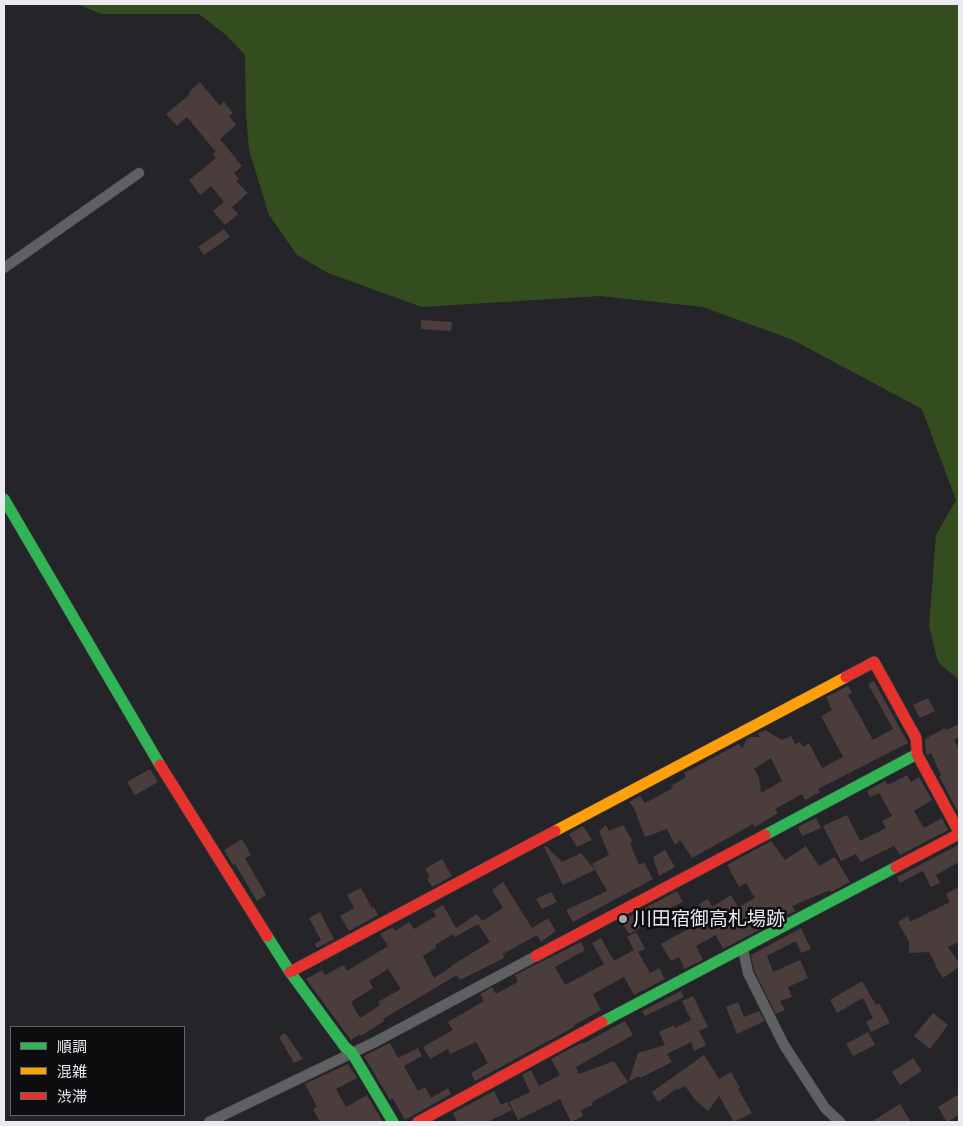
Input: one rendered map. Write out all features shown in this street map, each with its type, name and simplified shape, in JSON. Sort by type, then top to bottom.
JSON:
[{"type":"street","points":[[4,268],[140,173]]},
{"type":"street","points":[[4,499],[151,750],[290,972],[345,1047],[352,1053],[393,1122]]},
{"type":"street","points":[[290,972],[874,662],[916,738],[917,754],[959,833],[743,949],[603,1021],[418,1122]]},
{"type":"street","points":[[209,1122],[352,1053],[917,754]]},
{"type":"street","points":[[743,949],[748,974],[784,1045],[825,1108],[840,1122]]},
{"type":"green space","points":[[78,4],[959,4],[959,680],[938,662],[929,626],[936,535],[956,500],[922,409],[793,340],[703,307],[600,296],[422,307],[328,273],[297,255],[269,215],[249,150],[246,115],[245,55],[226,35],[199,14],[101,14]]},
{"type":"building","points":[[200,82],[220,106],[224,102],[233,113],[229,116],[236,125],[220,139],[242,166],[234,173],[239,179],[236,181],[248,193],[232,207],[238,214],[225,225],[213,211],[224,202],[211,186],[200,195],[189,180],[216,158],[213,154],[216,152],[187,117],[177,126],[166,114],[190,94],[189,92]]},
{"type":"building","points":[[224,229],[230,237],[204,255],[198,247]]},
{"type":"building","points":[[421,320],[452,322],[451,331],[421,329]]},
{"type":"building","points":[[874,681],[908,743],[818,789],[820,792],[805,800],[802,794],[775,809],[778,813],[755,827],[753,824],[692,858],[680,840],[675,845],[667,829],[645,837],[634,808],[629,802],[640,796],[645,803],[673,788],[671,786],[686,777],[684,773],[739,744],[742,749],[746,740],[751,737],[760,737],[758,733],[765,730],[782,740],[791,736],[795,744],[800,742],[803,747],[809,743],[822,768],[843,757],[821,716],[832,710],[826,697],[848,686],[852,692],[848,695],[873,740],[893,729],[868,684]],"holes":[[[771,758],[782,781],[761,793],[759,777],[754,769]]]},
{"type":"building","points":[[928,698],[935,711],[920,718],[913,705]]},
{"type":"building","points":[[959,724],[959,737],[954,740],[959,750],[959,814],[939,776],[941,775],[931,753],[927,755],[925,739],[945,728],[946,730]]},
{"type":"building","points":[[150,769],[158,782],[135,795],[127,782]]},
{"type":"building","points":[[907,775],[911,782],[919,777],[932,800],[914,811],[924,828],[942,818],[948,830],[900,855],[894,846],[861,862],[856,854],[841,861],[823,826],[847,815],[860,841],[886,828],[882,821],[892,816],[879,793],[870,797],[867,791],[885,781],[888,785]]},
{"type":"building","points":[[816,818],[821,828],[802,836],[798,827]]},
{"type":"building","points":[[606,825],[609,831],[623,825],[633,842],[630,843],[639,865],[644,862],[653,879],[573,922],[566,910],[607,891],[592,864],[609,855],[599,831]]},
{"type":"building","points":[[583,826],[592,840],[577,847],[569,834]]},
{"type":"building","points":[[242,839],[251,855],[245,858],[266,895],[257,901],[235,864],[233,865],[224,850]]},
{"type":"building","points":[[771,841],[785,860],[806,846],[819,866],[835,857],[850,882],[831,892],[830,890],[792,906],[795,911],[723,949],[716,935],[696,946],[703,960],[684,969],[679,957],[671,961],[661,944],[707,919],[699,904],[708,899],[712,907],[731,895],[738,907],[755,898],[746,883],[739,887],[727,865]]},
{"type":"building","points":[[958,845],[959,862],[936,875],[940,883],[931,887],[923,871],[900,883],[897,877]]},
{"type":"building","points":[[546,846],[562,862],[581,853],[595,870],[563,885],[544,847]]},
{"type":"building","points":[[665,850],[675,867],[659,876],[653,857]]},
{"type":"building","points":[[442,859],[452,876],[432,887],[427,879],[430,877],[425,869]]},
{"type":"building","points":[[503,882],[532,928],[548,918],[556,931],[541,942],[537,935],[503,954],[504,958],[460,980],[457,975],[383,1019],[384,1021],[361,1036],[360,1034],[351,1040],[306,979],[322,970],[325,975],[344,965],[347,971],[388,946],[380,934],[393,927],[395,931],[409,922],[414,929],[436,916],[433,911],[443,905],[456,928],[477,914],[482,921],[503,908],[492,890]],"holes":[[[478,924],[490,942],[434,978],[423,956],[436,948],[435,945],[453,934],[455,937]],[[388,969],[401,989],[378,1002],[380,1005],[360,1018],[351,1002],[373,988],[369,981]]]},
{"type":"building","points":[[959,887],[959,942],[948,947],[959,963],[959,967],[943,978],[929,952],[909,953],[909,942],[898,922],[908,916],[910,922],[950,902],[946,894]]},
{"type":"building","points":[[361,888],[378,915],[349,931],[340,916],[354,908],[347,895]]},
{"type":"building","points":[[677,891],[683,902],[668,909],[667,914],[629,934],[621,921]]},
{"type":"building","points":[[551,892],[557,902],[542,909],[536,899]]},
{"type":"building","points":[[320,912],[334,939],[317,948],[315,944],[321,940],[309,918]]},
{"type":"building","points":[[801,928],[811,949],[801,953],[796,941],[767,956],[773,972],[800,960],[808,978],[788,987],[792,997],[780,1001],[785,1010],[776,1014],[754,970],[751,955]]},
{"type":"building","points":[[636,932],[645,949],[638,952],[650,973],[659,968],[665,979],[634,995],[624,977],[593,994],[601,1010],[574,1027],[475,1081],[471,1073],[488,1063],[476,1042],[450,1054],[448,1049],[430,1059],[423,1047],[453,1030],[448,1022],[484,1001],[480,994],[492,987],[496,994],[518,982],[515,975],[581,942],[585,950],[555,967],[565,985],[604,964],[592,943],[601,938],[614,961],[634,950],[627,937]]},
{"type":"building","points":[[862,981],[876,1005],[879,1003],[890,1023],[871,1032],[866,1022],[873,1018],[863,998],[837,1013],[830,1000]]},
{"type":"building","points":[[681,991],[684,997],[645,1016],[642,1011]]},
{"type":"building","points":[[693,996],[708,1027],[699,1031],[706,1045],[694,1051],[691,1042],[667,1054],[672,1062],[640,1078],[639,1076],[629,1081],[638,1053],[665,1045],[659,1032],[674,1025],[675,1028],[691,1020],[682,1001]]},
{"type":"building","points":[[738,1002],[744,1017],[759,1011],[765,1021],[737,1034],[726,1007]]},
{"type":"building","points":[[933,1013],[948,1025],[930,1049],[914,1036]]},
{"type":"building","points":[[625,1021],[633,1035],[576,1067],[579,1074],[614,1061],[628,1082],[592,1102],[593,1105],[581,1110],[583,1116],[571,1122],[560,1099],[518,1120],[509,1102],[530,1092],[522,1075],[531,1070],[539,1086],[560,1075],[551,1059]]},
{"type":"building","points":[[868,1032],[875,1045],[853,1056],[846,1044]]},
{"type":"building","points":[[285,1033],[303,1059],[294,1063],[279,1037]]},
{"type":"building","points":[[390,1043],[398,1058],[418,1048],[422,1056],[404,1066],[418,1091],[425,1087],[431,1098],[448,1088],[451,1094],[405,1120],[393,1099],[390,1100],[364,1056]]},
{"type":"building","points":[[704,1055],[719,1079],[731,1072],[740,1088],[738,1089],[752,1113],[734,1122],[719,1096],[708,1111],[696,1101],[685,1086],[676,1089],[658,1102],[652,1092]]},
{"type":"building","points":[[913,1058],[922,1071],[900,1085],[892,1072]]},
{"type":"building","points":[[348,1064],[357,1078],[336,1089],[346,1107],[367,1095],[383,1122],[320,1122],[313,1109],[317,1107],[305,1084]]},
{"type":"building","points":[[494,1091],[501,1105],[507,1102],[512,1110],[487,1122],[457,1122],[453,1113]]},
{"type":"building","points":[[959,1094],[959,1115],[947,1122],[938,1107]]},
{"type":"building","points":[[900,1104],[911,1122],[871,1122]]},
{"type":"traffic: fast","points":[[4,499],[160,765]]},
{"type":"traffic: fast","points":[[765,835],[917,754]]},
{"type":"traffic: fast","points":[[602,1022],[896,867]]},
{"type":"traffic: fast","points":[[267,936],[290,972],[345,1047],[352,1053],[393,1122]]},
{"type":"traffic: slow","points":[[555,831],[846,677]]},
{"type":"traffic: jam","points":[[846,677],[874,662],[916,738],[917,754],[959,832]]},
{"type":"traffic: jam","points":[[160,765],[267,936]]},
{"type":"traffic: jam","points":[[290,972],[555,831]]},
{"type":"traffic: jam","points":[[896,867],[959,834]]},
{"type":"traffic: jam","points":[[536,956],[765,835]]},
{"type":"traffic: jam","points":[[418,1122],[602,1022]]},
{"type":"place","name":"川田宿御高札場跡","points":[[623,919]]}]
